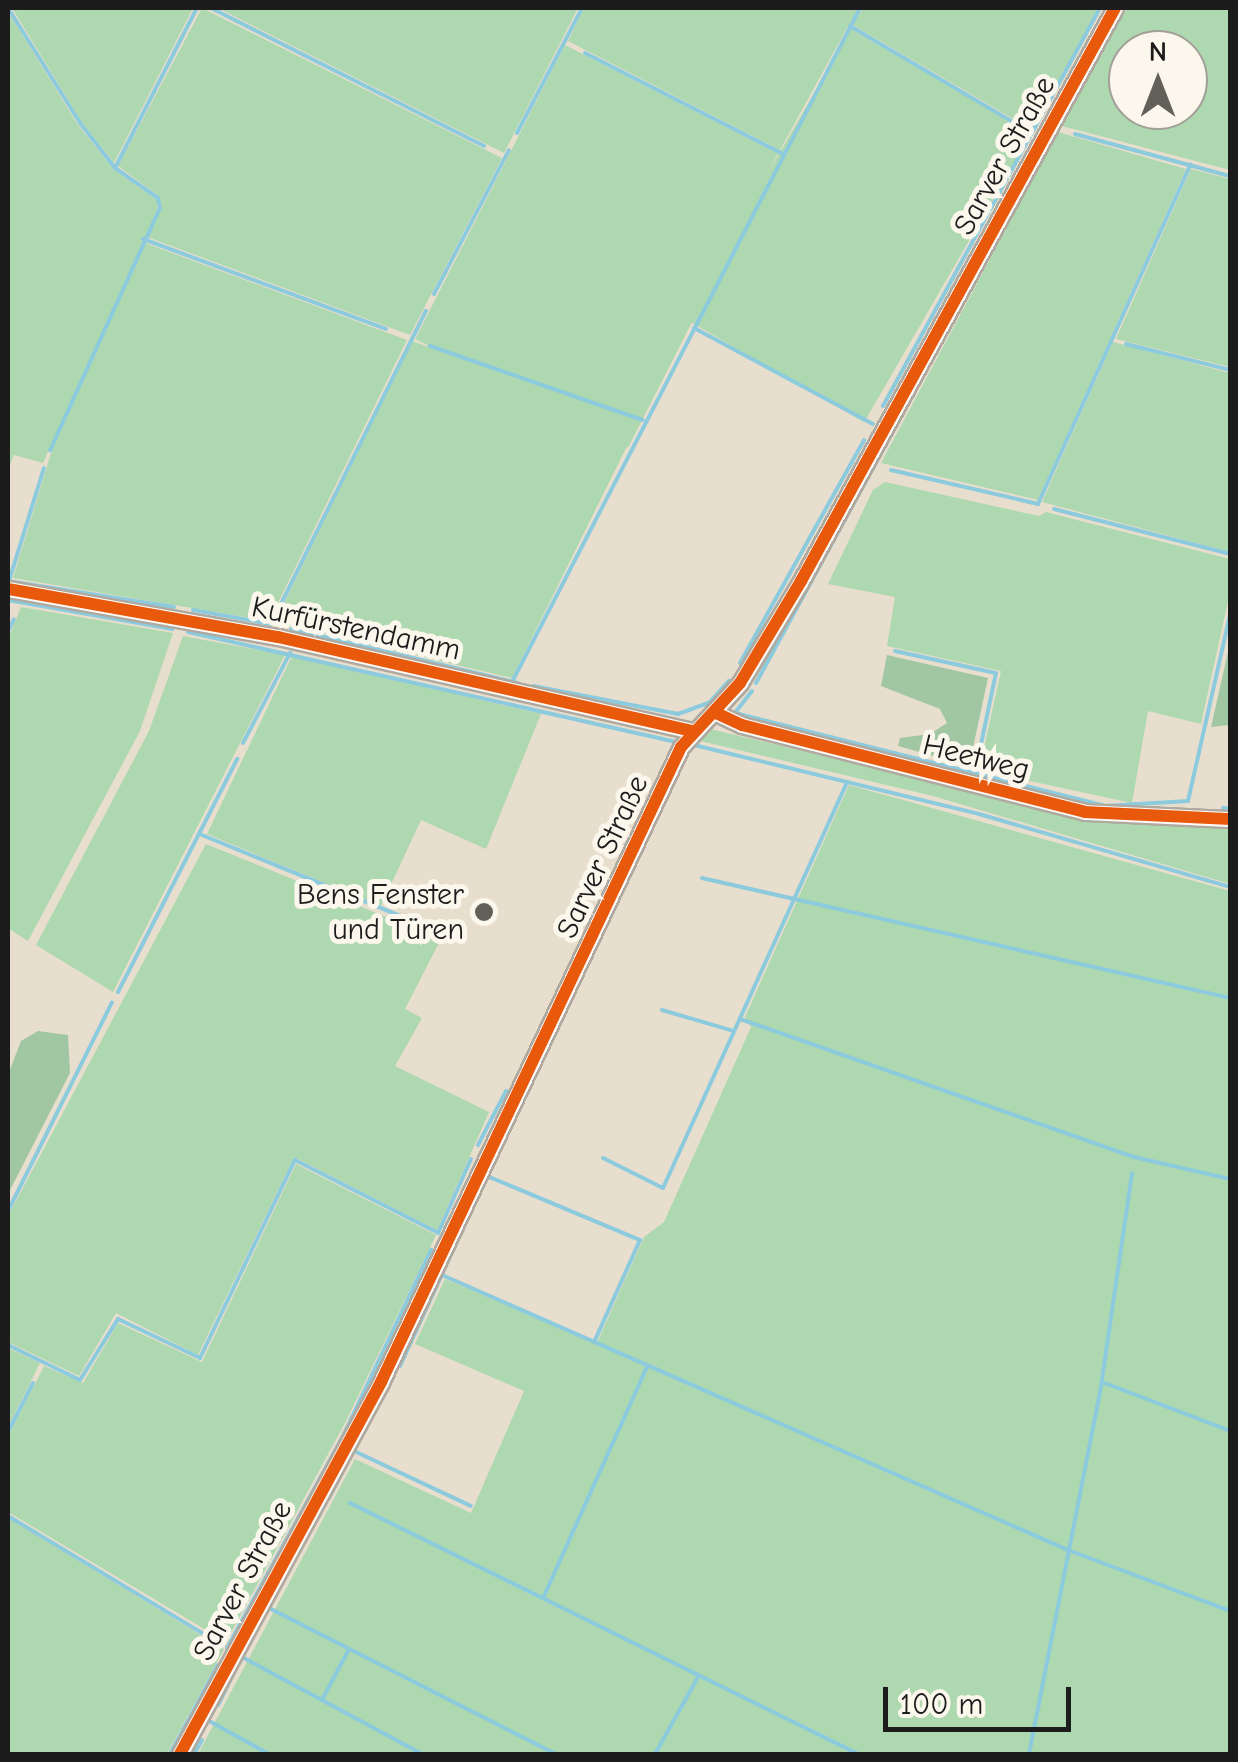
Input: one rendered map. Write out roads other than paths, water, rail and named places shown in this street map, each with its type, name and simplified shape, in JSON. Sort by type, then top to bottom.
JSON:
[{"type":"street","name":"Sarver Straße","points":[[180,1754],[381,1382],[691,731],[740,683],[801,581],[1115,8]]},
{"type":"street","name":"Kurfürstendamm","points":[[8,588],[278,637],[691,731]]},
{"type":"street","name":"Heetweg","points":[[714,712],[742,726],[1085,812],[1230,819]]},
{"type":"waterway","points":[[8,8],[80,123],[115,168],[158,198],[160,208],[50,450]]},
{"type":"waterway","points":[[115,168],[197,8]]},
{"type":"waterway","points":[[211,8],[484,146]]},
{"type":"waterway","points":[[517,133],[582,8]]},
{"type":"waterway","points":[[512,682],[860,8]]},
{"type":"waterway","points":[[883,406],[1100,8]]},
{"type":"waterway","points":[[850,26],[1032,133]]},
{"type":"waterway","points":[[585,53],[781,153]]},
{"type":"waterway","points":[[1075,134],[1230,176]]},
{"type":"waterway","points":[[434,294],[509,150]]},
{"type":"waterway","points":[[891,470],[1038,504],[1190,165]]},
{"type":"waterway","points":[[756,683],[1019,200]]},
{"type":"waterway","points":[[143,239],[386,329]]},
{"type":"waterway","points":[[281,604],[426,311]]},
{"type":"waterway","points":[[694,328],[873,424]]},
{"type":"waterway","points":[[1126,344],[1230,370]]},
{"type":"waterway","points":[[430,346],[642,420]]},
{"type":"waterway","points":[[740,663],[864,440]]},
{"type":"waterway","points":[[9,581],[44,468]]},
{"type":"waterway","points":[[1054,509],[1230,554]]},
{"type":"waterway","points":[[8,581],[174,607]]},
{"type":"waterway","points":[[8,600],[172,629]]},
{"type":"waterway","points":[[193,610],[271,624]]},
{"type":"waterway","points":[[752,691],[735,713],[1105,806],[1188,801],[1230,614]]},
{"type":"waterway","points":[[8,631],[14,619]]},
{"type":"waterway","points":[[291,629],[518,683]]},
{"type":"waterway","points":[[188,632],[673,741]]},
{"type":"waterway","points":[[895,651],[996,673],[975,773]]},
{"type":"waterway","points":[[243,743],[290,653]]},
{"type":"waterway","points":[[533,686],[678,714],[709,703],[729,681]]},
{"type":"waterway","points":[[694,745],[979,814],[1230,887]]},
{"type":"waterway","points":[[118,992],[237,759]]},
{"type":"waterway","points":[[603,1158],[663,1188],[847,782]]},
{"type":"waterway","points":[[1223,808],[1230,809]]},
{"type":"waterway","points":[[202,835],[442,933]]},
{"type":"waterway","points":[[702,878],[1230,998]]},
{"type":"waterway","points":[[8,1211],[112,1002]]},
{"type":"waterway","points":[[662,1010],[734,1031]]},
{"type":"waterway","points":[[740,1019],[1134,1157],[1230,1179]]},
{"type":"waterway","points":[[478,1145],[506,1091]]},
{"type":"waterway","points":[[8,1345],[80,1380],[118,1319],[200,1358],[295,1160],[438,1233],[471,1159]]},
{"type":"waterway","points":[[1029,1754],[1101,1386],[1132,1173]]},
{"type":"waterway","points":[[400,1366],[487,1176],[640,1240],[595,1340]]},
{"type":"waterway","points":[[227,1648],[344,1434],[431,1250]]},
{"type":"waterway","points":[[442,1275],[1068,1550],[1230,1611]]},
{"type":"waterway","points":[[544,1596],[648,1365]]},
{"type":"waterway","points":[[1102,1382],[1230,1431]]},
{"type":"waterway","points":[[8,1432],[33,1383]]},
{"type":"waterway","points":[[329,1498],[374,1410]]},
{"type":"waterway","points":[[354,1451],[471,1506]]},
{"type":"waterway","points":[[350,1503],[858,1754]]},
{"type":"waterway","points":[[292,1562],[320,1514]]},
{"type":"waterway","points":[[8,1516],[210,1638]]},
{"type":"waterway","points":[[267,1607],[556,1754]]},
{"type":"waterway","points":[[218,1705],[252,1636]]},
{"type":"waterway","points":[[323,1698],[349,1649]]},
{"type":"waterway","points":[[242,1657],[422,1754]]},
{"type":"waterway","points":[[170,1754],[218,1665]]},
{"type":"waterway","points":[[655,1754],[698,1677]]},
{"type":"waterway","points":[[211,1722],[269,1754]]},
{"type":"waterway","points":[[194,1754],[202,1740]]},
{"type":"place","name":"Bens Fenster und Türen","points":[[484,912]]}]
